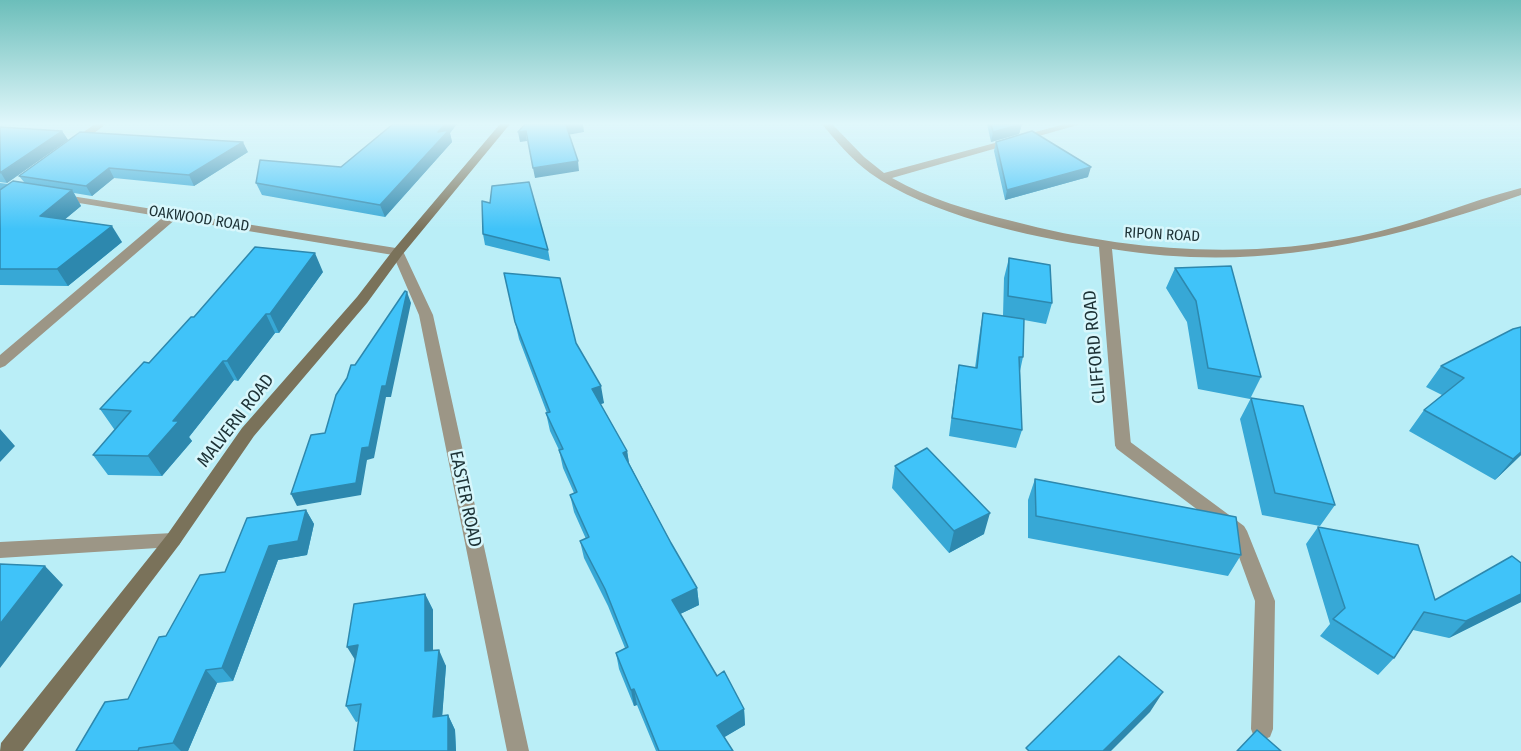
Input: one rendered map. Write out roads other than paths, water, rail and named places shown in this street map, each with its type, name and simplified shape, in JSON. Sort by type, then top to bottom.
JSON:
[{"type":"street","name":"MALVERN ROAD","points":[[9,751],[173,540],[248,432],[362,300],[398,252],[476,159]]},
{"type":"street","name":"RIPON ROAD","points":[[859,159],[882,177],[937,204],[1029,231],[1105,246],[1168,253],[1259,253],[1337,244],[1417,227],[1521,191]]},
{"type":"street","points":[[882,177],[948,159]]},
{"type":"street","name":"OAKWOOD ROAD","points":[[45,194],[398,252]]},
{"type":"street","points":[[0,363],[173,215]]},
{"type":"street","name":"CLIFFORD ROAD","points":[[1105,246],[1123,445],[1238,531],[1265,602],[1262,729]]},
{"type":"street","name":"EASTER ROAD","points":[[398,252],[426,315],[518,751]]},
{"type":"street","points":[[0,550],[173,540]]}]
